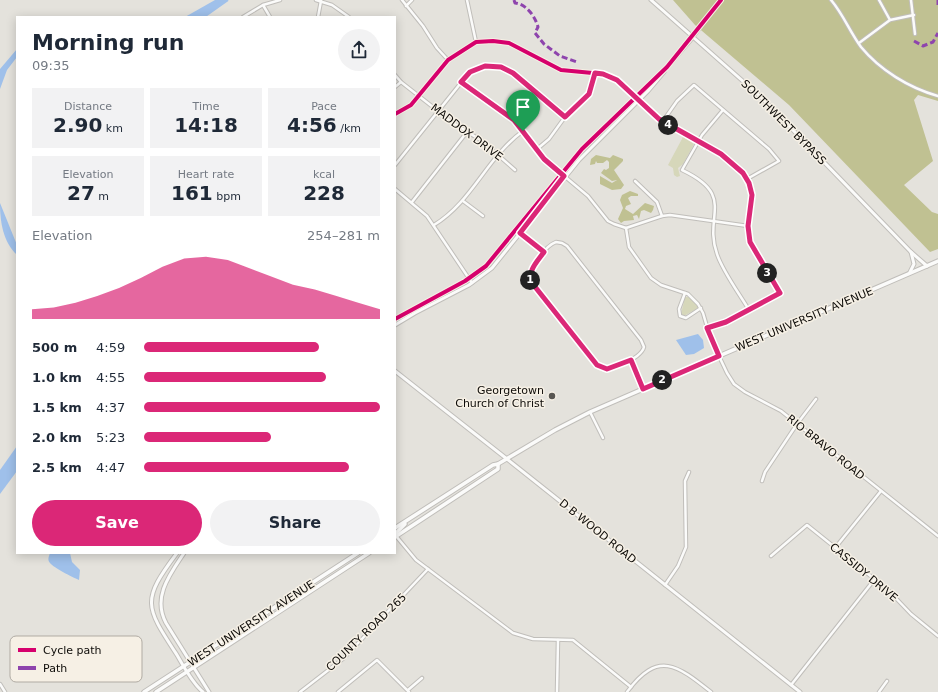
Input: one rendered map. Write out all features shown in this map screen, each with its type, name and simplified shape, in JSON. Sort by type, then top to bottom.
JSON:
[{"type":"main road","name":"WEST UNIVERSITY AVENUE","points":[[396,527],[480,473],[507,459],[555,430],[590,412],[938,262]]},
{"type":"main road","name":"WEST UNIVERSITY AVENUE","points":[[396,537],[498,469],[498,464]]},
{"type":"main road","points":[[396,537],[397,532],[410,519]]},
{"type":"main road","name":"WEST UNIVERSITY AVENUE","points":[[144,692],[356,554]]},
{"type":"main road","name":"WEST UNIVERSITY AVENUE","points":[[156,692],[366,554]]},
{"type":"street","points":[[245,16],[263,5],[280,0]]},
{"type":"street","points":[[316,0],[332,5],[348,16]]},
{"type":"street","points":[[402,0],[423,26],[437,48],[448,60]]},
{"type":"street","points":[[406,6],[412,0]]},
{"type":"street","points":[[467,0],[476,42]]},
{"type":"street","name":"SOUTHWEST BYPASS","points":[[651,0],[762,98],[911,252],[927,266]]},
{"type":"street","points":[[396,324],[410,315],[472,283],[495,264],[564,176],[595,142],[639,100],[721,0]]},
{"type":"street","points":[[832,0],[859,44],[873,60],[900,80],[919,90],[938,96]]},
{"type":"street","points":[[879,0],[890,20]]},
{"type":"street","points":[[911,0],[914,15],[915,34]]},
{"type":"street","points":[[318,16],[321,1]]},
{"type":"street","points":[[263,5],[269,16]]},
{"type":"street","points":[[859,44],[890,20],[914,15]]},
{"type":"street","points":[[396,113],[410,105],[448,60],[476,42],[493,41],[509,43],[561,70],[603,74],[615,78],[662,121],[721,154],[747,179],[752,195],[748,226],[751,246],[780,293],[726,322],[707,328]]},
{"type":"street","points":[[396,164],[461,82],[470,72],[480,68],[492,66],[504,68],[557,108],[565,117]]},
{"type":"street","points":[[396,318],[470,279],[492,260],[561,174],[596,134],[667,67]]},
{"type":"street","points":[[536,150],[549,139],[565,117],[589,94],[595,73]]},
{"type":"street","name":"MADDOX DRIVE","points":[[396,76],[401,82],[498,155],[515,170]]},
{"type":"street","points":[[396,86],[401,82]]},
{"type":"street","points":[[461,82],[486,101],[511,117],[536,150],[561,174],[592,199],[608,221],[617,226],[626,228],[662,216],[677,216],[748,226]]},
{"type":"street","points":[[662,121],[677,101],[694,85],[769,149],[779,161],[747,179]]},
{"type":"street","points":[[723,110],[698,142],[682,170],[699,180],[711,192],[715,207],[713,236],[717,255],[749,310]]},
{"type":"street","points":[[434,225],[452,213],[507,144],[523,131]]},
{"type":"street","points":[[412,202],[468,132]]},
{"type":"street","points":[[635,181],[657,202],[662,216]]},
{"type":"street","points":[[396,190],[423,211],[434,225],[472,283]]},
{"type":"street","points":[[463,201],[483,216]]},
{"type":"street","points":[[626,228],[629,247],[651,278],[661,285],[685,293],[695,300],[701,308],[686,318],[680,316],[679,310],[685,293]]},
{"type":"street","points":[[516,230],[544,252]]},
{"type":"street","points":[[556,242],[567,246],[643,342],[644,347],[642,352],[631,360],[607,369],[597,365],[532,283],[530,277],[531,269],[551,245],[556,242]]},
{"type":"street","points":[[908,275],[914,267],[911,252]]},
{"type":"street","name":"RIO BRAVO ROAD","points":[[701,308],[707,328],[719,356],[727,373],[737,386],[751,396],[776,407],[938,536]]},
{"type":"street","points":[[631,360],[643,389]]},
{"type":"street","name":"D B WOOD ROAD","points":[[396,372],[800,692]]},
{"type":"street","points":[[762,481],[765,472],[797,424],[816,399]]},
{"type":"street","points":[[590,412],[603,438]]},
{"type":"street","points":[[665,585],[681,561],[686,547],[685,481],[689,472]]},
{"type":"street","points":[[835,548],[881,491]]},
{"type":"street","name":"CASSIDY DRIVE","points":[[771,556],[806,524],[891,593],[911,614],[938,636]]},
{"type":"street","points":[[396,537],[408,552],[428,569],[513,633],[526,638],[558,640],[571,639],[578,643],[631,687]]},
{"type":"street","points":[[181,558],[177,554],[157,582],[152,595],[154,617],[164,636],[203,692]]},
{"type":"street","points":[[183,554],[165,584],[161,598],[162,616],[209,692]]},
{"type":"street","name":"COUNTY ROAD 265","points":[[300,692],[344,658],[428,569]]},
{"type":"street","points":[[791,685],[874,580]]},
{"type":"street","points":[[164,636],[171,632]]},
{"type":"street","points":[[557,692],[558,640]]},
{"type":"street","points":[[338,692],[377,660],[409,691],[422,678]]},
{"type":"street","points":[[627,692],[642,674],[650,669],[669,666],[683,670],[711,692]]},
{"type":"street","points":[[879,692],[887,681]]},
{"type":"street","points":[[0,684],[5,692]]},
{"type":"green space","points":[[673,0],[938,0],[938,101],[918,95],[914,100],[933,161],[904,185],[932,212],[938,214],[938,249],[930,252],[789,105],[695,25]]},
{"type":"green space","points":[[683,137],[694,144],[683,164],[678,168],[680,176],[677,177],[674,175],[673,168],[668,165]]},
{"type":"green space","points":[[596,155],[610,158],[613,155],[623,159],[623,161],[614,170],[624,185],[621,189],[612,190],[600,184],[600,176],[612,183],[617,180],[612,181],[601,173],[604,169],[606,170],[609,168],[609,162],[607,160],[603,163],[597,163],[596,161],[595,164],[590,165],[591,159]]},
{"type":"green space","points":[[630,191],[638,194],[638,196],[631,196],[628,198],[631,204],[626,206],[625,209],[633,214],[645,203],[654,206],[653,210],[651,213],[644,210],[641,211],[639,219],[637,215],[633,216],[634,220],[624,221],[621,223],[618,219],[623,208],[620,200],[622,195]]},
{"type":"green space","points":[[685,297],[688,297],[694,301],[698,308],[684,316],[681,314]]},
{"type":"water","points":[[215,0],[225,0],[202,16],[187,16]]},
{"type":"water","points":[[16,50],[16,58],[7,70],[0,89],[0,69]]},
{"type":"water","points":[[0,203],[16,243],[16,254],[5,238]]},
{"type":"water","points":[[698,334],[703,340],[704,348],[694,354],[686,355],[676,340]]},
{"type":"water","points":[[16,447],[16,472],[0,494],[0,470]]},
{"type":"water","points":[[50,554],[70,554],[72,562],[80,570],[79,580],[52,565],[48,558]]},
{"type":"waterway","points":[[203,16],[226,0]]},
{"type":"marked path","points":[[514,0],[515,3],[526,8],[535,19],[538,27],[535,33],[544,44],[560,56],[577,62]]},
{"type":"marked path","points":[[938,0],[938,5]]},
{"type":"marked path","points":[[914,41],[923,46],[933,42],[938,33]]},
{"type":"cycle path","points":[[396,318],[465,281],[486,266],[582,149],[667,67],[721,0]]},
{"type":"cycle path","points":[[396,113],[411,105],[448,60],[476,42],[493,41],[509,43],[561,70],[611,76],[621,83],[659,119],[721,154],[745,176],[752,195],[748,226],[750,242],[779,293],[726,323],[707,328]]},
{"type":"place","name":"Georgetown Church of Christ","points":[[552,396]]},
{"type":"route","points":[[485,66],[504,68],[513,73],[557,108],[565,117],[583,102],[589,94],[594,82],[595,73],[611,76],[659,119],[721,154],[743,173],[749,183],[752,195],[748,226],[751,246],[780,293],[726,322],[707,328],[719,356],[643,389],[631,360],[610,369],[601,368],[597,365],[530,280],[531,269],[544,252],[520,233],[564,176],[544,159],[523,131],[517,122],[511,117],[486,101],[461,82],[470,72],[485,66]]}]
